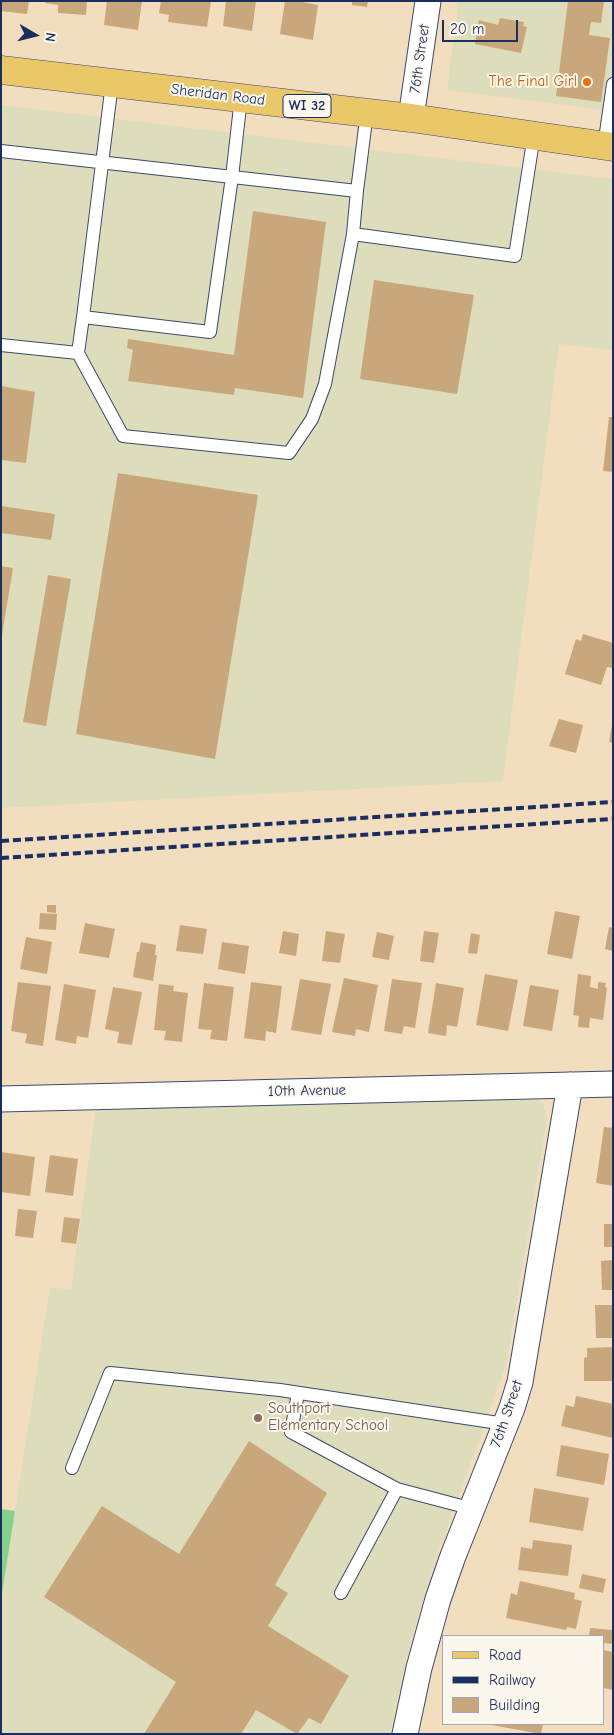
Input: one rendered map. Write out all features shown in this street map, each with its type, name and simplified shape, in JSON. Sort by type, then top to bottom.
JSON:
[{"type":"main road","name":"Sheridan Road","points":[[1,70],[367,112],[609,146]]},
{"type":"street","name":"76th Street","points":[[411,118],[428,1]]},
{"type":"street","name":"10th Avenue","points":[[1,1099],[613,1084]]},
{"type":"street","name":"76th Street","points":[[405,1734],[419,1668],[438,1599],[520,1382],[570,1085]]},
{"type":"lane","points":[[112,83],[78,353],[123,436],[288,452],[312,419],[325,384],[353,234],[367,112]]},
{"type":"lane","points":[[609,146],[613,84]]},
{"type":"lane","points":[[83,317],[210,332],[241,98]]},
{"type":"lane","points":[[353,234],[515,256],[534,135]]},
{"type":"lane","points":[[1,151],[357,191]]},
{"type":"lane","points":[[1,345],[78,353]]},
{"type":"lane","points":[[72,1468],[110,1373],[298,1394],[505,1424]]},
{"type":"lane","points":[[298,1394],[291,1432],[397,1489],[473,1509]]},
{"type":"lane","points":[[341,1593],[397,1489]]},
{"type":"shaded area","points":[[458,1],[613,1],[613,111],[447,90]]},
{"type":"shaded area","points":[[1,105],[613,179],[613,350],[559,344],[503,781],[1,808]]},
{"type":"shaded area","name":"Southport Elementary School","points":[[531,1097],[543,1103],[547,1118],[506,1365],[429,1578],[409,1648],[390,1734],[1,1734],[1,1600],[50,1287],[71,1290],[96,1106]]},
{"type":"green space","points":[[1,1509],[15,1511],[1,1600]]},
{"type":"building","points":[[1,1],[29,1],[27,14],[1,11]]},
{"type":"building","points":[[45,1],[87,1],[86,15],[58,13],[58,5],[45,3]]},
{"type":"building","points":[[107,1],[142,1],[138,30],[104,25]]},
{"type":"building","points":[[161,1],[211,1],[207,27],[168,22],[169,15],[159,13]]},
{"type":"building","points":[[226,1],[256,1],[252,31],[223,26]]},
{"type":"building","points":[[285,1],[318,5],[313,40],[280,34]]},
{"type":"building","points":[[352,1],[368,1],[367,7],[352,5]]},
{"type":"building","points":[[568,1],[604,1],[601,23],[591,22],[589,35],[610,38],[601,102],[556,96]]},
{"type":"building","points":[[500,18],[524,22],[523,26],[527,27],[521,53],[475,44],[479,20],[498,25]]},
{"type":"building","points":[[253,211],[326,222],[303,398],[235,388],[234,395],[128,381],[133,350],[127,348],[128,339],[234,355]]},
{"type":"building","points":[[374,280],[474,295],[457,394],[360,379]]},
{"type":"building","points":[[1,386],[35,392],[26,463],[1,460]]},
{"type":"building","points":[[609,417],[613,417],[613,472],[603,471]]},
{"type":"building","points":[[118,473],[258,495],[215,759],[76,734]]},
{"type":"building","points":[[1,506],[55,514],[51,540],[1,533]]},
{"type":"building","points":[[1,566],[13,568],[2,635],[1,635]]},
{"type":"building","points":[[48,575],[71,579],[46,726],[23,722]]},
{"type":"building","points":[[583,634],[613,643],[613,668],[607,667],[601,685],[565,674],[576,639],[581,641]]},
{"type":"building","points":[[559,719],[583,725],[576,753],[549,746]]},
{"type":"building","points":[[613,725],[613,743],[609,742]]},
{"type":"building","points":[[47,905],[56,905],[56,913],[47,912]]},
{"type":"building","points":[[555,911],[580,916],[572,959],[547,954]]},
{"type":"building","points":[[40,913],[57,914],[56,930],[39,929]]},
{"type":"building","points":[[85,923],[115,929],[109,958],[79,953]]},
{"type":"building","points":[[180,925],[207,929],[203,954],[176,951]]},
{"type":"building","points":[[609,927],[613,928],[613,951],[605,949]]},
{"type":"building","points":[[283,931],[299,934],[296,956],[279,953]]},
{"type":"building","points":[[326,931],[345,934],[340,963],[322,961]]},
{"type":"building","points":[[424,931],[439,933],[434,963],[420,961]]},
{"type":"building","points":[[377,932],[394,936],[389,960],[372,957]]},
{"type":"building","points":[[471,933],[480,935],[477,954],[468,953]]},
{"type":"building","points":[[26,937],[52,942],[47,974],[20,969]]},
{"type":"building","points":[[141,942],[156,945],[155,955],[157,955],[153,981],[133,977],[137,952],[139,952]]},
{"type":"building","points":[[222,942],[249,946],[245,974],[218,969]]},
{"type":"building","points":[[485,974],[518,980],[508,1031],[476,1025]]},
{"type":"building","points":[[578,974],[591,976],[590,987],[598,989],[598,982],[606,983],[603,1020],[590,1018],[589,1028],[578,1027],[579,1016],[573,1015]]},
{"type":"building","points":[[344,978],[378,985],[369,1032],[356,1029],[355,1036],[332,1032]]},
{"type":"building","points":[[300,979],[331,984],[321,1035],[291,1030]]},
{"type":"building","points":[[392,979],[422,983],[415,1028],[404,1026],[402,1034],[384,1031]]},
{"type":"building","points":[[18,982],[51,986],[43,1046],[25,1043],[27,1034],[11,1031]]},
{"type":"building","points":[[251,982],[282,986],[276,1033],[266,1031],[265,1041],[244,1038]]},
{"type":"building","points":[[204,983],[234,987],[227,1041],[210,1039],[212,1030],[198,1029]]},
{"type":"building","points":[[436,983],[464,988],[457,1027],[447,1025],[446,1036],[428,1033]]},
{"type":"building","points":[[64,984],[96,990],[88,1038],[77,1036],[76,1044],[55,1040]]},
{"type":"building","points":[[159,984],[174,986],[173,991],[188,993],[182,1042],[164,1040],[166,1031],[154,1030]]},
{"type":"building","points":[[530,985],[559,990],[552,1031],[523,1026]]},
{"type":"building","points":[[113,987],[142,992],[132,1045],[117,1043],[119,1032],[105,1029]]},
{"type":"building","points":[[604,1127],[613,1128],[613,1186],[596,1183]]},
{"type":"building","points":[[1,1152],[35,1157],[30,1196],[1,1192]]},
{"type":"building","points":[[50,1155],[78,1159],[73,1196],[45,1192]]},
{"type":"building","points":[[18,1209],[37,1211],[33,1238],[15,1236]]},
{"type":"building","points":[[64,1217],[80,1219],[76,1244],[61,1242]]},
{"type":"building","points":[[604,1224],[613,1224],[613,1247],[604,1247]]},
{"type":"building","points":[[613,1260],[613,1290],[602,1290],[601,1261]]},
{"type":"building","points":[[595,1305],[613,1305],[613,1338],[596,1338]]},
{"type":"building","points":[[613,1347],[613,1381],[584,1381],[584,1358],[587,1357],[587,1348]]},
{"type":"building","points":[[576,1396],[613,1404],[613,1438],[561,1426],[566,1405],[574,1407]]},
{"type":"building","name":"Southport Elementary School","points":[[249,1441],[327,1493],[275,1585],[288,1593],[268,1626],[349,1676],[321,1724],[309,1718],[297,1734],[256,1710],[241,1734],[144,1734],[176,1682],[44,1597],[102,1506],[179,1554]]},
{"type":"building","points":[[561,1445],[609,1454],[604,1485],[556,1476]]},
{"type":"building","points":[[534,1488],[589,1498],[583,1531],[529,1522]]},
{"type":"building","points":[[533,1540],[572,1545],[568,1576],[518,1570],[521,1547],[532,1549]]},
{"type":"building","points":[[582,1574],[606,1579],[603,1593],[579,1588]]},
{"type":"building","points":[[520,1581],[575,1593],[574,1599],[582,1601],[576,1629],[567,1627],[566,1630],[506,1618],[511,1593],[517,1595]]},
{"type":"building","points":[[590,1628],[613,1630],[613,1644],[604,1643],[604,1635],[589,1635]]},
{"type":"building","points":[[604,1650],[613,1652],[613,1690],[604,1688]]},
{"type":"building","points":[[492,1725],[543,1725],[541,1734]]},
{"type":"railway","points":[[1,841],[613,802]]},
{"type":"railway","points":[[1,858],[613,819]]},
{"type":"place","name":"The Final Girl","points":[[587,82]]},
{"type":"place","name":"Southport Elementary School","points":[[258,1418]]}]
